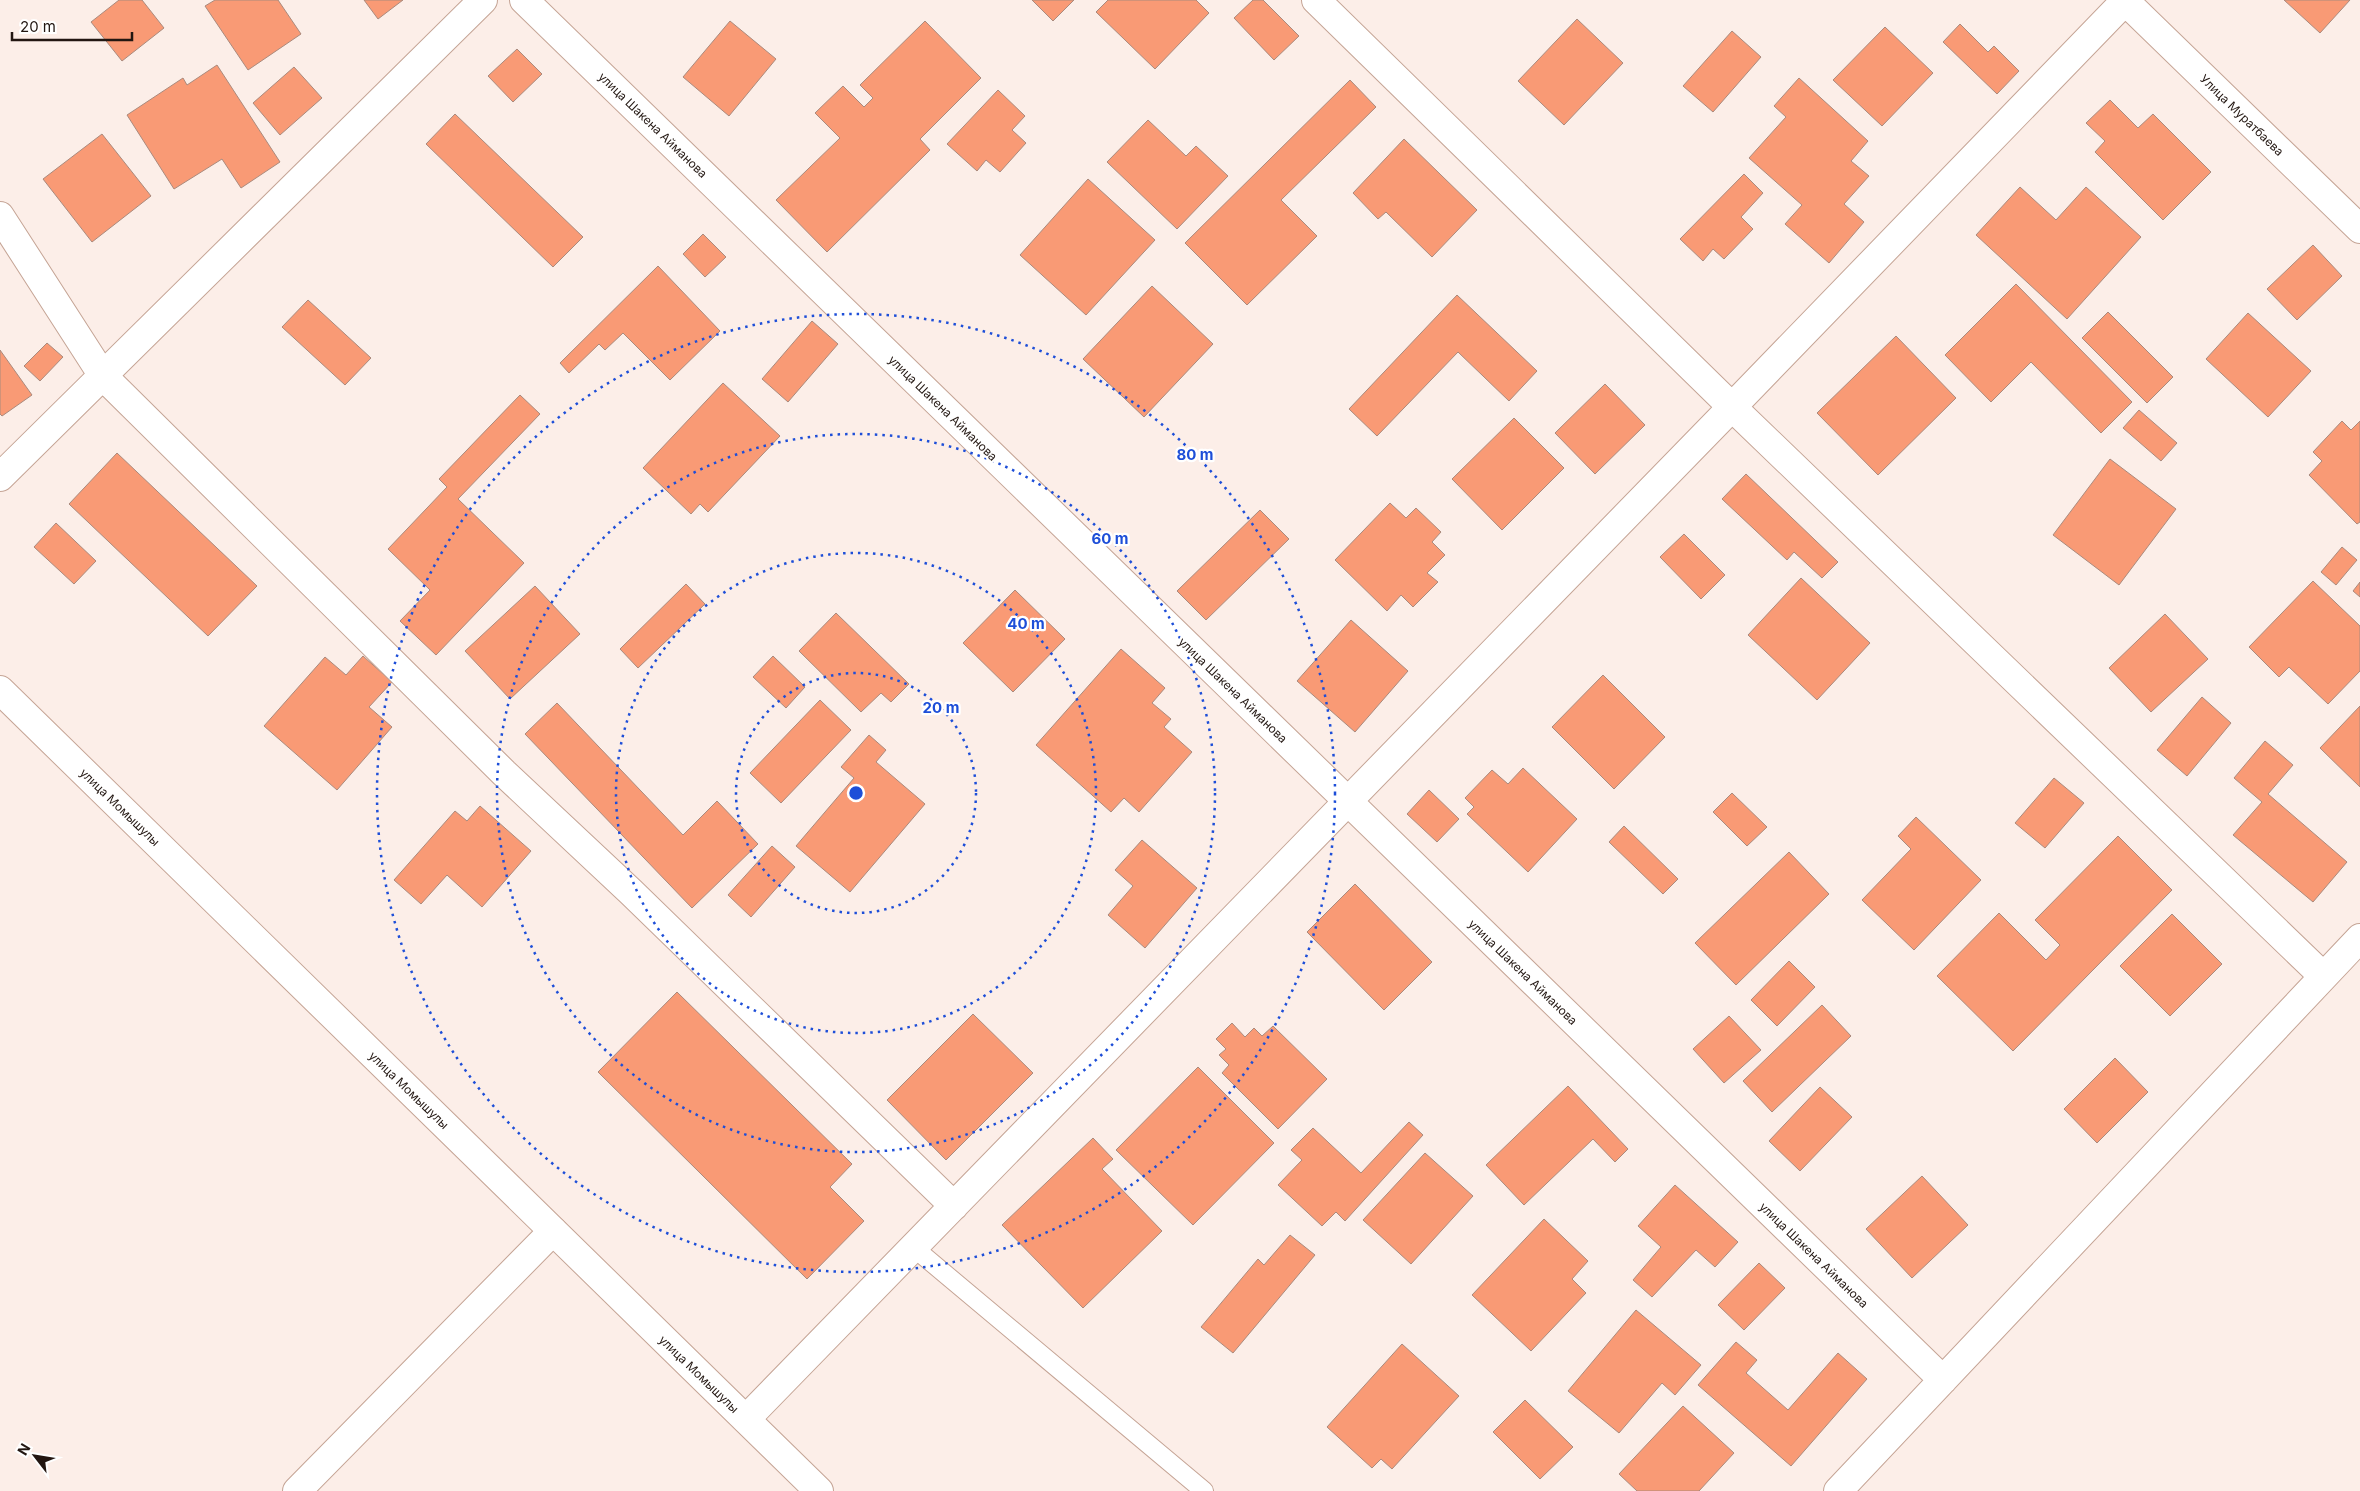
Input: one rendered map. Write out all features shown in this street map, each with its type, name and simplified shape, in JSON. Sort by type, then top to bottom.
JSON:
[{"type":"street","points":[[0,478],[483,0]]},
{"type":"street","name":"улица Шакена Айманова","points":[[524,0],[1942,1380]]},
{"type":"street","points":[[1316,0],[1732,407],[2323,976]]},
{"type":"street","points":[[746,1419],[1732,407],[2125,0]]},
{"type":"street","name":"Улица Муратбаева","points":[[2125,0],[2360,229]]},
{"type":"street","points":[[0,216],[103,376],[504,773],[631,892],[954,1206]]},
{"type":"street","name":"улица Момышулы","points":[[0,690],[819,1491]]},
{"type":"street","points":[[1838,1491],[2360,938]]},
{"type":"street","points":[[297,1491],[554,1231]]},
{"type":"lane","points":[[913,1247],[1204,1491]]},
{"type":"building","points":[[119,0],[142,0],[164,28],[122,61],[91,22]]},
{"type":"building","points":[[215,0],[278,0],[301,34],[248,70],[205,6]]},
{"type":"building","points":[[364,0],[403,0],[378,19]]},
{"type":"building","points":[[1032,0],[1074,0],[1053,21]]},
{"type":"building","points":[[1108,0],[1196,0],[1209,13],[1155,69],[1096,12]]},
{"type":"building","points":[[1253,0],[1263,0],[1299,36],[1274,60],[1234,18]]},
{"type":"building","points":[[2284,0],[2350,0],[2320,33]]},
{"type":"building","points":[[1577,19],[1623,63],[1564,125],[1518,81]]},
{"type":"building","points":[[730,21],[776,59],[729,116],[683,77]]},
{"type":"building","points":[[925,21],[981,78],[920,139],[930,150],[827,252],[776,200],[840,138],[815,113],[843,86],[864,107],[873,98],[860,85]]},
{"type":"building","points":[[1960,24],[1988,52],[1994,46],[2019,71],[1997,94],[1943,42]]},
{"type":"building","points":[[1885,27],[1933,73],[1882,126],[1833,80]]},
{"type":"building","points":[[1732,31],[1761,57],[1713,112],[1683,86]]},
{"type":"building","points":[[517,49],[542,74],[513,102],[488,76]]},
{"type":"building","points":[[217,65],[280,162],[241,188],[222,159],[174,189],[127,115],[183,78],[187,85]]},
{"type":"building","points":[[294,67],[322,98],[280,135],[253,103]]},
{"type":"building","points":[[1799,78],[1868,141],[1851,161],[1869,176],[1844,204],[1864,222],[1829,263],[1785,224],[1802,205],[1749,158],[1786,117],[1774,106]]},
{"type":"building","points":[[1350,80],[1376,107],[1281,200],[1317,236],[1247,305],[1185,243]]},
{"type":"building","points":[[998,90],[1025,116],[1012,130],[1026,143],[1000,172],[986,160],[977,171],[947,144]]},
{"type":"building","points":[[2110,100],[2138,128],[2153,114],[2211,172],[2163,220],[2095,152],[2105,141],[2086,123]]},
{"type":"building","points":[[455,114],[583,237],[553,267],[426,144]]},
{"type":"building","points":[[1148,120],[1186,156],[1196,146],[1228,176],[1177,229],[1107,162]]},
{"type":"building","points":[[102,134],[151,196],[92,242],[43,179]]},
{"type":"building","points":[[1404,139],[1477,210],[1432,257],[1386,212],[1378,219],[1353,193]]},
{"type":"building","points":[[1744,174],[1763,193],[1741,217],[1753,229],[1724,259],[1713,249],[1703,261],[1680,239]]},
{"type":"building","points":[[1088,179],[1155,240],[1086,315],[1020,255]]},
{"type":"building","points":[[2020,187],[2056,220],[2086,187],[2141,237],[2067,319],[1976,235]]},
{"type":"building","points":[[703,234],[726,257],[705,277],[683,254]]},
{"type":"building","points":[[2313,245],[2342,276],[2297,320],[2267,289]]},
{"type":"building","points":[[658,266],[720,331],[670,380],[623,333],[605,350],[599,344],[569,373],[560,363]]},
{"type":"building","points":[[2016,284],[2132,402],[2101,433],[2031,362],[1991,402],[1945,355]]},
{"type":"building","points":[[1152,286],[1213,344],[1144,417],[1083,359]]},
{"type":"building","points":[[1457,295],[1537,371],[1509,401],[1458,352],[1377,436],[1349,409]]},
{"type":"building","points":[[308,300],[371,358],[345,385],[282,327]]},
{"type":"building","points":[[2108,312],[2173,377],[2147,403],[2082,338]]},
{"type":"building","points":[[2248,313],[2311,371],[2268,417],[2206,359]]},
{"type":"building","points":[[812,321],[838,344],[788,402],[762,379]]},
{"type":"building","points":[[1896,336],[1956,398],[1878,475],[1817,413]]},
{"type":"building","points":[[47,343],[63,357],[40,381],[24,366]]},
{"type":"building","points":[[0,350],[32,395],[2,416],[0,414]]},
{"type":"building","points":[[723,383],[780,436],[708,512],[700,504],[691,514],[643,468]]},
{"type":"building","points":[[1605,384],[1645,425],[1595,474],[1555,433]]},
{"type":"building","points":[[520,395],[540,414],[458,499],[524,563],[436,655],[400,621],[430,590],[388,549],[447,487],[439,479]]},
{"type":"building","points":[[2139,410],[2177,443],[2161,461],[2123,428]]},
{"type":"building","points":[[1514,418],[1564,468],[1502,530],[1452,479]]},
{"type":"building","points":[[2342,421],[2351,430],[2360,421],[2360,522],[2357,524],[2309,475],[2322,461],[2313,452]]},
{"type":"building","points":[[117,453],[257,586],[208,636],[69,504]]},
{"type":"building","points":[[2110,459],[2176,509],[2119,585],[2053,535]]},
{"type":"building","points":[[1746,474],[1838,562],[1822,578],[1794,552],[1787,560],[1722,499]]},
{"type":"building","points":[[1390,503],[1406,518],[1416,508],[1441,532],[1432,542],[1445,555],[1427,573],[1438,582],[1413,607],[1401,595],[1387,611],[1335,560]]},
{"type":"building","points":[[1260,510],[1289,539],[1206,620],[1177,591]]},
{"type":"building","points":[[56,523],[96,561],[74,584],[34,547]]},
{"type":"building","points":[[1684,534],[1725,575],[1701,599],[1660,557]]},
{"type":"building","points":[[2342,547],[2357,560],[2336,585],[2321,572]]},
{"type":"building","points":[[1801,578],[1870,643],[1817,700],[1748,635]]},
{"type":"building","points":[[2313,581],[2360,626],[2360,671],[2328,704],[2289,667],[2279,677],[2249,647]]},
{"type":"building","points":[[2360,582],[2360,597],[2353,591]]},
{"type":"building","points":[[686,584],[705,604],[638,668],[620,649]]},
{"type":"building","points":[[535,586],[580,634],[510,699],[465,651]]},
{"type":"building","points":[[1015,590],[1065,639],[1013,692],[963,643]]},
{"type":"building","points":[[836,613],[909,684],[891,702],[881,693],[861,712],[799,651]]},
{"type":"building","points":[[2165,614],[2208,659],[2151,712],[2109,668]]},
{"type":"building","points":[[1351,620],[1408,671],[1355,732],[1297,681]]},
{"type":"building","points":[[1121,649],[1165,688],[1152,703],[1171,719],[1164,727],[1192,752],[1139,812],[1124,798],[1111,812],[1036,745]]},
{"type":"building","points":[[363,656],[392,682],[369,707],[392,727],[337,790],[264,726],[325,657],[346,675]]},
{"type":"building","points":[[773,656],[805,687],[786,708],[753,677]]},
{"type":"building","points":[[1603,675],[1665,737],[1614,789],[1552,727]]},
{"type":"building","points":[[2202,697],[2231,723],[2187,776],[2157,750]]},
{"type":"building","points":[[820,700],[851,730],[781,803],[750,773]]},
{"type":"building","points":[[557,703],[683,835],[717,801],[758,844],[692,908],[525,734]]},
{"type":"building","points":[[2360,706],[2360,787],[2320,748]]},
{"type":"building","points":[[869,735],[886,750],[876,762],[925,804],[850,892],[796,846],[854,778],[841,767]]},
{"type":"building","points":[[2265,741],[2293,765],[2268,794],[2347,862],[2313,902],[2233,835],[2262,802],[2234,778]]},
{"type":"building","points":[[1523,768],[1577,819],[1528,872],[1467,814],[1474,807],[1465,798],[1492,770],[1508,784]]},
{"type":"building","points":[[2054,778],[2084,803],[2045,848],[2015,823]]},
{"type":"building","points":[[1429,790],[1459,819],[1437,842],[1407,814]]},
{"type":"building","points":[[1732,793],[1767,827],[1747,846],[1713,812]]},
{"type":"building","points":[[480,806],[531,851],[482,907],[447,875],[421,904],[394,880],[455,811],[467,821]]},
{"type":"building","points":[[1916,817],[1981,880],[1914,950],[1862,900],[1911,849],[1898,836]]},
{"type":"building","points":[[1624,826],[1678,879],[1663,894],[1609,842]]},
{"type":"building","points":[[2118,836],[2172,890],[2013,1051],[1937,976],[1999,913],[2046,960],[2060,945],[2035,920]]},
{"type":"building","points":[[1142,840],[1197,888],[1145,948],[1108,915],[1133,886],[1115,870]]},
{"type":"building","points":[[772,846],[795,867],[751,917],[728,895]]},
{"type":"building","points":[[1789,852],[1829,894],[1736,985],[1695,943]]},
{"type":"building","points":[[1355,884],[1432,962],[1384,1010],[1307,932]]},
{"type":"building","points":[[2172,914],[2222,964],[2170,1016],[2120,966]]},
{"type":"building","points":[[1789,961],[1815,987],[1777,1026],[1751,1000]]},
{"type":"building","points":[[677,992],[852,1164],[830,1187],[864,1221],[807,1279],[598,1072]]},
{"type":"building","points":[[1822,1005],[1851,1036],[1772,1112],[1743,1081]]},
{"type":"building","points":[[973,1014],[1033,1073],[946,1160],[887,1100]]},
{"type":"building","points":[[1729,1016],[1761,1050],[1724,1083],[1693,1049]]},
{"type":"building","points":[[1232,1023],[1245,1037],[1254,1028],[1262,1036],[1273,1026],[1327,1079],[1278,1129],[1222,1073],[1229,1065],[1219,1055],[1226,1049],[1216,1039]]},
{"type":"building","points":[[2115,1058],[2148,1092],[2097,1143],[2064,1109]]},
{"type":"building","points":[[1198,1067],[1274,1143],[1193,1225],[1116,1150]]},
{"type":"building","points":[[1568,1086],[1628,1149],[1615,1162],[1593,1139],[1524,1205],[1486,1165]]},
{"type":"building","points":[[1820,1087],[1852,1117],[1800,1171],[1769,1141]]},
{"type":"building","points":[[1409,1122],[1423,1135],[1345,1221],[1336,1212],[1322,1226],[1278,1185],[1302,1160],[1291,1150],[1313,1128],[1361,1173]]},
{"type":"building","points":[[1093,1138],[1113,1159],[1102,1169],[1162,1231],[1083,1308],[1002,1225]]},
{"type":"building","points":[[1425,1153],[1473,1196],[1411,1264],[1363,1220]]},
{"type":"building","points":[[1922,1176],[1968,1225],[1912,1278],[1866,1229]]},
{"type":"building","points":[[1675,1185],[1738,1242],[1715,1267],[1696,1250],[1652,1297],[1633,1280],[1661,1247],[1638,1226]]},
{"type":"building","points":[[1544,1219],[1588,1261],[1572,1279],[1586,1293],[1531,1351],[1472,1295]]},
{"type":"building","points":[[1290,1235],[1315,1255],[1233,1353],[1201,1327],[1258,1259],[1264,1265]]},
{"type":"building","points":[[1759,1263],[1785,1288],[1744,1330],[1718,1305]]},
{"type":"building","points":[[1636,1310],[1701,1365],[1675,1395],[1662,1383],[1619,1433],[1568,1391]]},
{"type":"building","points":[[1736,1342],[1757,1360],[1746,1373],[1788,1410],[1838,1353],[1867,1379],[1791,1466],[1698,1385]]},
{"type":"building","points":[[1402,1344],[1459,1396],[1392,1469],[1381,1459],[1372,1468],[1327,1427]]},
{"type":"building","points":[[1525,1400],[1573,1447],[1540,1479],[1493,1432]]},
{"type":"building","points":[[1683,1406],[1734,1453],[1699,1491],[1637,1491],[1619,1474]]}]
